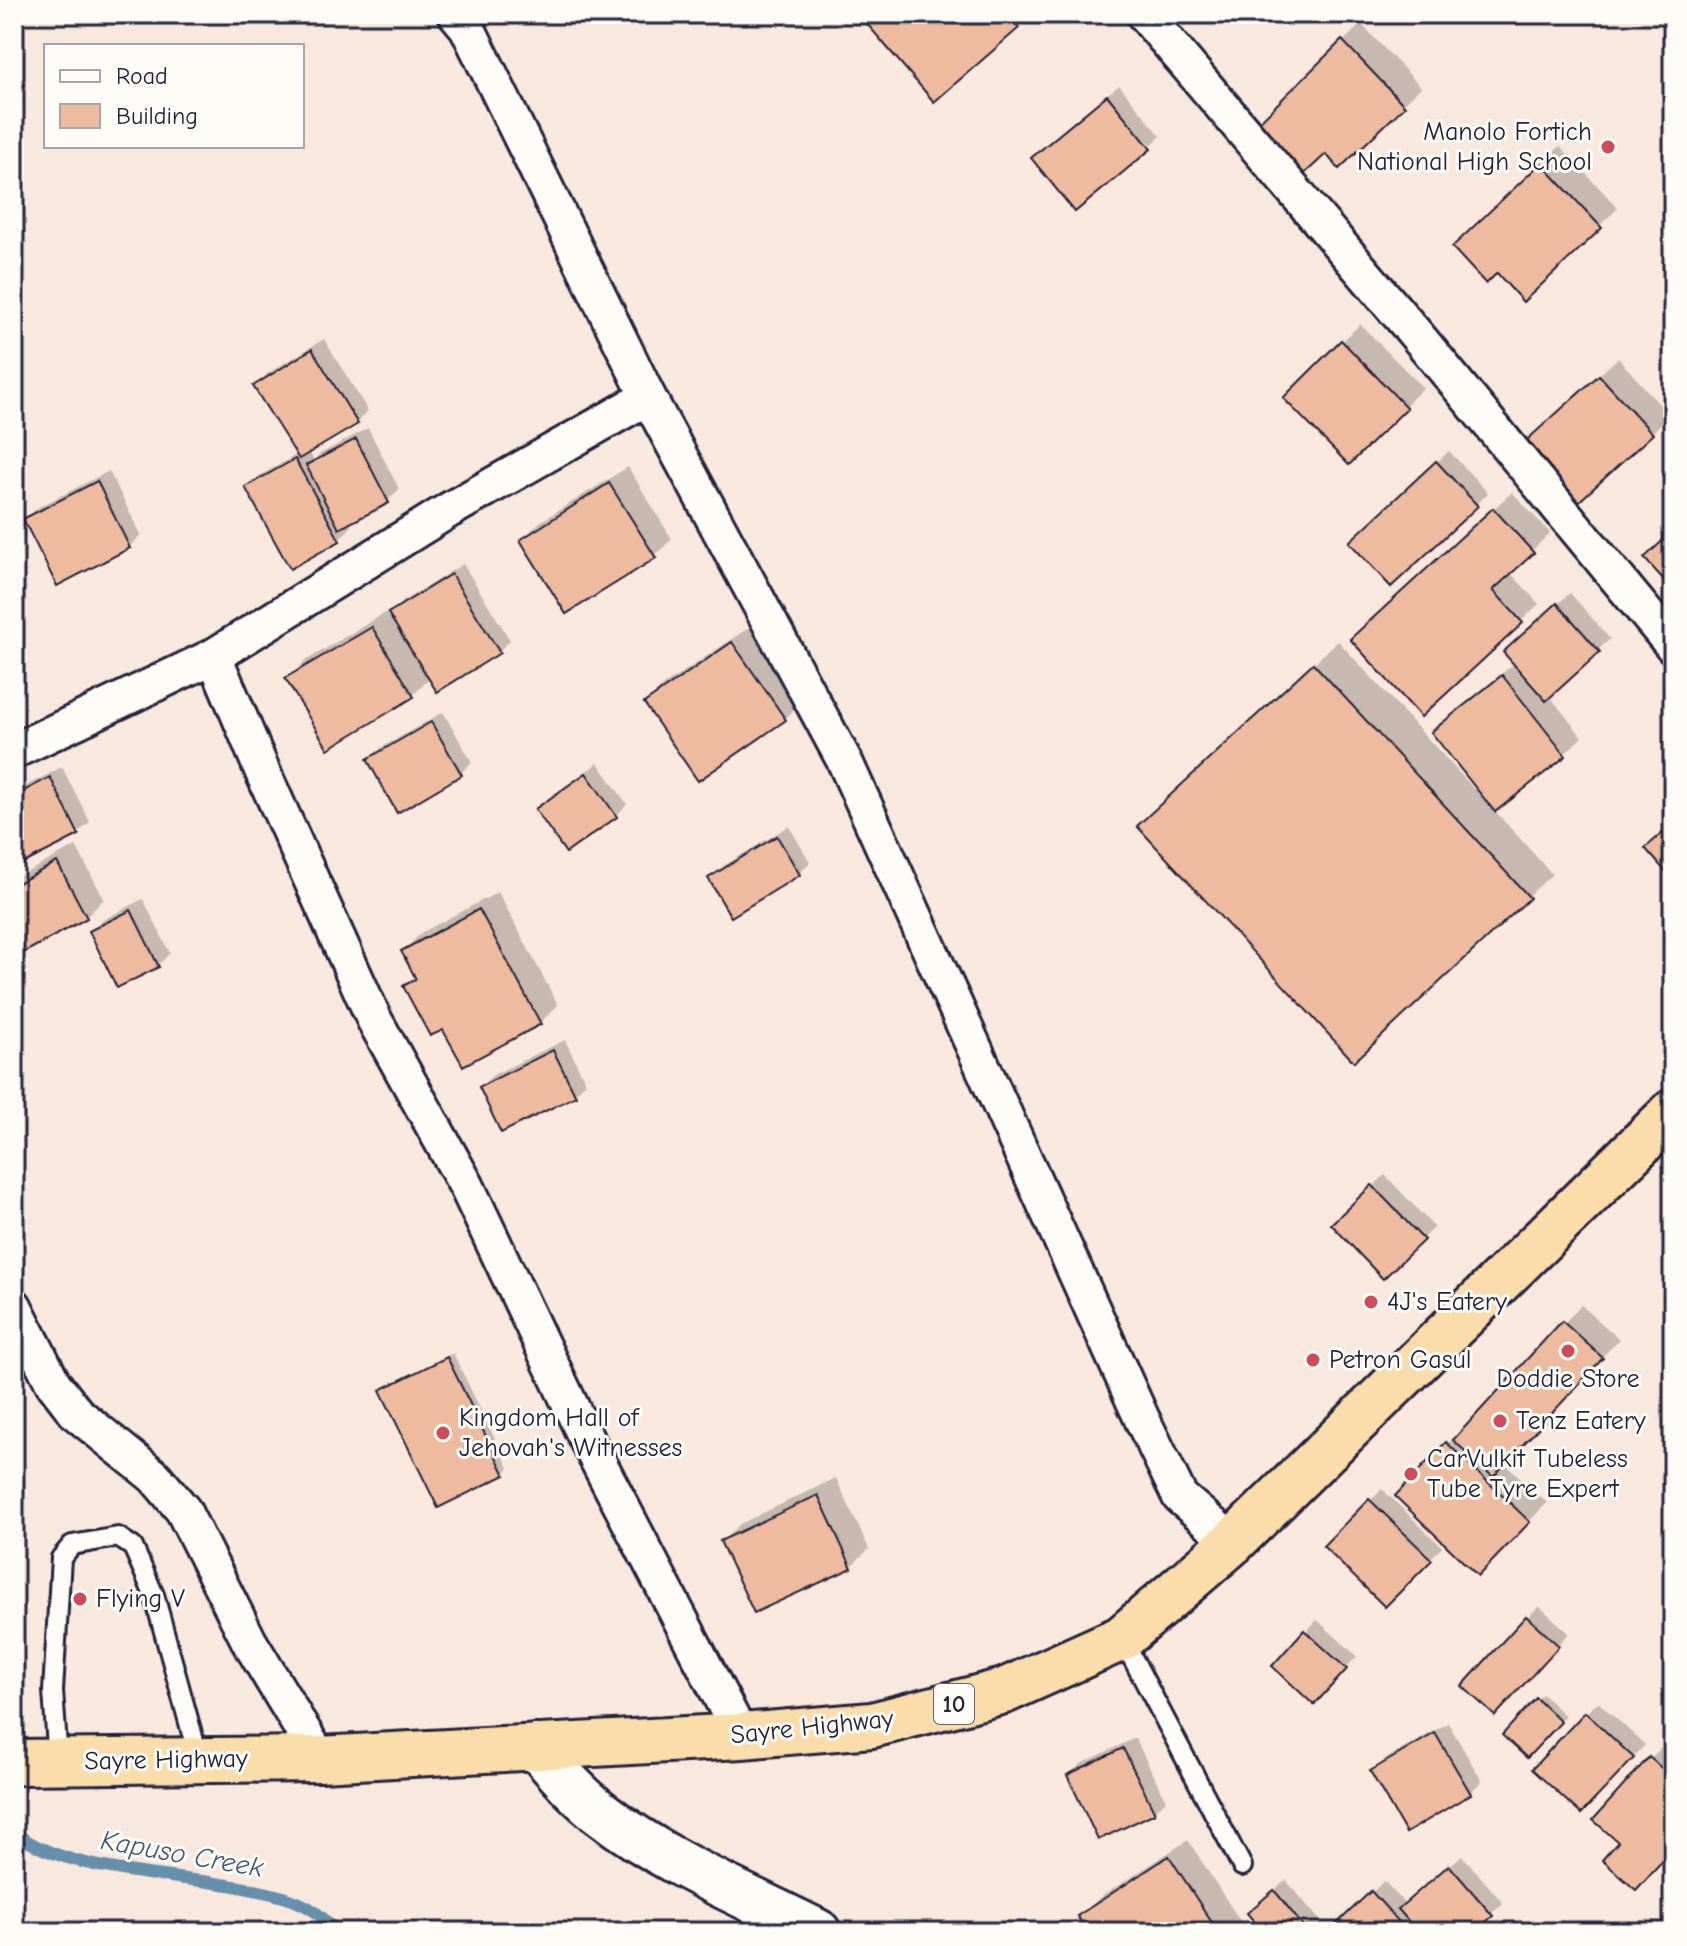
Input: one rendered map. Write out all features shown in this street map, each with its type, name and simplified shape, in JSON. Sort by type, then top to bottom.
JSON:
[{"type":"highway","name":"Sayre Highway","points":[[14,1762],[320,1759],[741,1736],[872,1725],[1004,1691],[1122,1638],[1233,1542],[1673,1112]]},
{"type":"street","points":[[456,14],[467,27],[648,397],[845,762],[1180,1497],[1233,1542]]},
{"type":"street","points":[[1144,14],[1419,338],[1673,646]]},
{"type":"street","points":[[14,751],[214,656],[449,510],[648,397]]},
{"type":"street","points":[[214,656],[375,1021],[466,1185],[586,1438],[741,1736]]},
{"type":"street","points":[[14,1306],[53,1383],[76,1413],[155,1477],[183,1510],[249,1641],[320,1759]]},
{"type":"street","points":[[536,1747],[569,1785],[602,1814],[683,1864],[818,1932]]},
{"type":"lane","points":[[58,1761],[53,1691],[61,1558],[72,1545],[118,1537],[133,1547],[154,1595],[199,1759]]},
{"type":"lane","points":[[1122,1638],[1242,1866]]},
{"type":"building","points":[[881,14],[1007,14],[1019,28],[934,102],[868,25]]},
{"type":"building","points":[[1342,40],[1405,106],[1339,169],[1326,154],[1301,177],[1253,128]]},
{"type":"building","points":[[1107,95],[1151,149],[1075,212],[1031,158]]},
{"type":"building","points":[[1541,163],[1602,228],[1523,302],[1497,273],[1486,284],[1452,247]]},
{"type":"building","points":[[1341,340],[1407,408],[1349,465],[1283,398]]},
{"type":"building","points":[[312,349],[358,424],[299,459],[253,386]]},
{"type":"building","points":[[1599,375],[1653,434],[1573,507],[1519,447]]},
{"type":"building","points":[[356,439],[389,503],[339,529],[306,465]]},
{"type":"building","points":[[295,459],[340,541],[290,569],[245,487]]},
{"type":"building","points":[[1436,461],[1478,506],[1391,587],[1349,542]]},
{"type":"building","points":[[97,481],[130,548],[57,586],[23,519]]},
{"type":"building","points":[[609,483],[656,558],[566,614],[520,540]]},
{"type":"building","points":[[1493,508],[1534,553],[1493,590],[1523,623],[1421,717],[1350,639]]},
{"type":"building","points":[[1673,531],[1673,590],[1644,558]]},
{"type":"building","points":[[451,574],[500,653],[437,692],[388,613]]},
{"type":"building","points":[[1557,603],[1600,652],[1546,701],[1503,652]]},
{"type":"building","points":[[372,627],[414,697],[328,749],[285,678]]},
{"type":"building","points":[[732,642],[786,720],[698,781],[644,703]]},
{"type":"building","points":[[1313,663],[1530,898],[1354,1062],[1137,826]]},
{"type":"building","points":[[1502,675],[1566,756],[1495,812],[1431,732]]},
{"type":"building","points":[[431,722],[462,775],[397,813],[367,759]]},
{"type":"building","points":[[586,773],[617,817],[566,853],[535,809]]},
{"type":"building","points":[[50,777],[79,835],[14,868],[14,796]]},
{"type":"building","points":[[1673,824],[1673,880],[1645,848]]},
{"type":"building","points":[[777,836],[800,875],[731,917],[708,878]]},
{"type":"building","points":[[57,862],[87,918],[14,958],[14,885]]},
{"type":"building","points":[[479,909],[541,1024],[463,1066],[443,1030],[430,1036],[403,986],[416,979],[401,951]]},
{"type":"building","points":[[131,910],[159,967],[117,988],[89,931]]},
{"type":"building","points":[[553,1050],[576,1096],[501,1133],[479,1087]]},
{"type":"building","points":[[1372,1185],[1424,1240],[1383,1279],[1331,1224]]},
{"type":"building","points":[[1562,1321],[1603,1358],[1493,1477],[1453,1440]]},
{"type":"building","name":"Kingdom Hall of Jehovah's Witnesses","points":[[447,1357],[505,1475],[438,1508],[380,1390]]},
{"type":"building","points":[[1446,1442],[1530,1522],[1478,1576],[1395,1496]]},
{"type":"building","points":[[818,1495],[852,1568],[754,1613],[720,1541]]},
{"type":"building","points":[[1369,1499],[1432,1560],[1385,1607],[1323,1546]]},
{"type":"building","points":[[1526,1616],[1559,1646],[1495,1716],[1462,1686]]},
{"type":"building","points":[[1304,1630],[1347,1669],[1314,1705],[1272,1666]]},
{"type":"building","points":[[1536,1698],[1561,1722],[1527,1758],[1502,1735]]},
{"type":"building","points":[[1585,1712],[1634,1758],[1581,1814],[1532,1769]]},
{"type":"building","points":[[1435,1733],[1471,1794],[1406,1833],[1370,1771]]},
{"type":"building","points":[[1123,1748],[1155,1813],[1098,1840],[1067,1775]]},
{"type":"building","points":[[1649,1757],[1673,1778],[1673,1849],[1636,1890],[1602,1860],[1618,1842],[1593,1820]]},
{"type":"building","points":[[1169,1856],[1218,1932],[1088,1932],[1077,1916]]},
{"type":"building","points":[[1449,1865],[1493,1916],[1474,1932],[1418,1932],[1398,1909]]},
{"type":"building","points":[[1274,1890],[1308,1932],[1263,1932],[1247,1913]]},
{"type":"building","points":[[1371,1891],[1408,1932],[1328,1932]]},
{"type":"waterway","name":"Kapuso Creek","points":[[14,1832],[36,1846],[92,1864],[281,1896],[314,1911],[337,1932]]},
{"type":"place","name":"Manolo Fortich National High School","points":[[1608,147]]},
{"type":"place","name":"4J's Eatery","points":[[1371,1302]]},
{"type":"place","name":"Doddie Store","points":[[1568,1351]]},
{"type":"place","name":"Petron Gasul","points":[[1313,1360]]},
{"type":"place","name":"Tenz Eatery","points":[[1500,1421]]},
{"type":"place","name":"Kingdom Hall of Jehovah's Witnesses","points":[[443,1433]]},
{"type":"place","name":"CarVulkit Tubeless Tube Tyre Expert","points":[[1411,1474]]},
{"type":"place","name":"Flying V","points":[[80,1599]]}]
